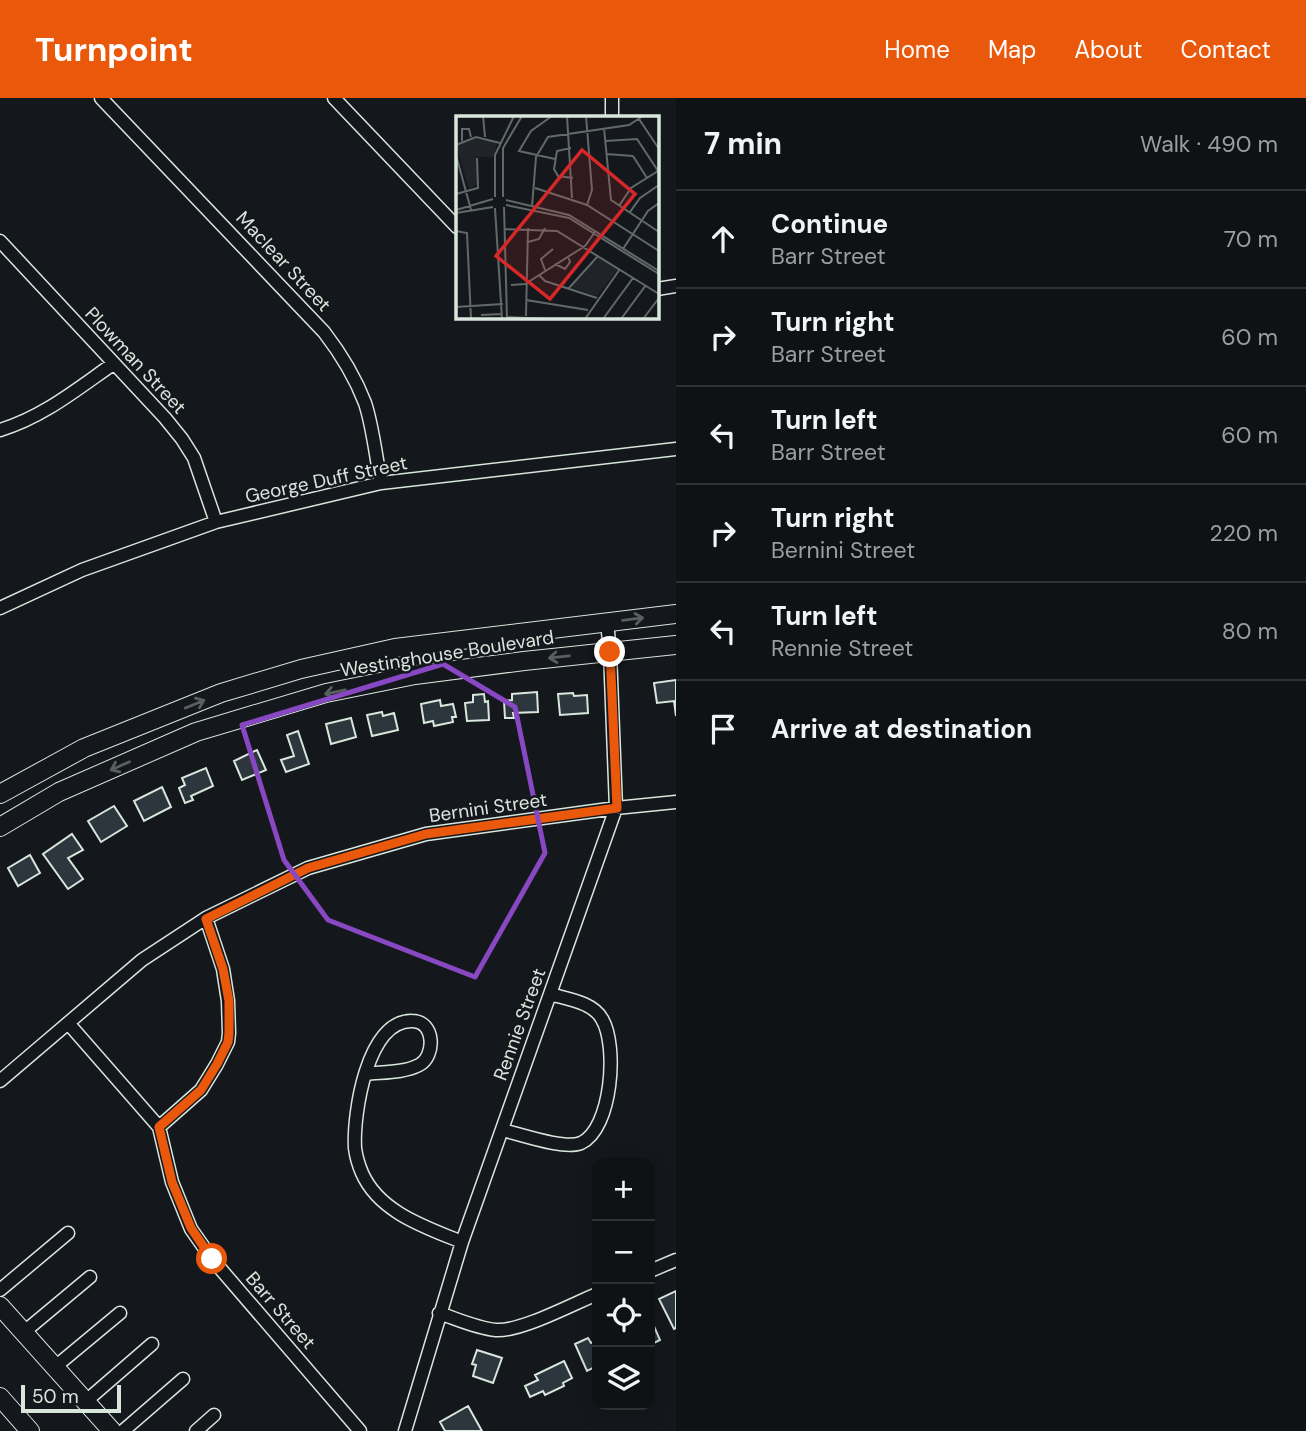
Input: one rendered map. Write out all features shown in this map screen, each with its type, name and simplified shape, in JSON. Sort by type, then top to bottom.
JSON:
[{"type":"street","name":"Maclear Street","points":[[101,98],[315,322],[340,353],[366,406],[381,483]]},
{"type":"street","points":[[334,98],[456,226]]},
{"type":"street","points":[[612,98],[612,116]]},
{"type":"street","name":"Plowman Street","points":[[0,242],[183,439],[194,458],[216,522]]},
{"type":"street","points":[[0,430],[49,409],[113,364]]},
{"type":"street","name":"George Duff Street","points":[[0,608],[82,570],[216,522],[381,483],[676,449]]},
{"type":"street","name":"Westinghouse Boulevard","points":[[0,794],[84,748],[221,693],[301,668],[395,648],[676,614]]},
{"type":"street","name":"Rennie Street","points":[[405,1431],[462,1242],[617,808],[607,622]]},
{"type":"street","name":"Westinghouse Boulevard","points":[[0,827],[59,792],[196,732],[326,693],[415,675],[676,645]]},
{"type":"street","name":"Bernini Street","points":[[0,1081],[142,960],[206,919],[308,868],[426,834],[676,802]]},
{"type":"street","points":[[159,1127],[201,1090],[228,1042],[229,1001],[223,969],[206,919]]},
{"type":"street","points":[[502,1129],[562,1144],[583,1142],[597,1126],[606,1102],[611,1076],[611,1055],[603,1019],[588,1006],[550,994]]},
{"type":"street","points":[[366,1074],[418,1066],[431,1050],[428,1031],[424,1026],[412,1021],[390,1029],[382,1037],[373,1053],[366,1074],[359,1100],[355,1150],[363,1175],[377,1196],[421,1226],[462,1242]]},
{"type":"street","name":"Barr Street","points":[[68,1023],[159,1127],[172,1182],[191,1228],[212,1259],[360,1431]]},
{"type":"street","points":[[0,1290],[68,1233]]},
{"type":"street","points":[[655,1269],[676,1260]]},
{"type":"street","points":[[24,1332],[90,1277]]},
{"type":"street","points":[[439,1313],[499,1331],[529,1323],[592,1296]]},
{"type":"street","points":[[0,1306],[111,1431]]},
{"type":"street","points":[[55,1367],[120,1313]]},
{"type":"street","points":[[85,1402],[152,1344]]},
{"type":"street","points":[[123,1431],[183,1379]]},
{"type":"street","points":[[0,1397],[30,1431]]},
{"type":"street","points":[[196,1431],[214,1415]]},
{"type":"highlighted area","points":[[443,664],[515,707],[545,853],[475,977],[328,920],[284,860],[242,725]]},
{"type":"building","points":[[676,680],[676,716],[674,701],[657,703],[654,683]]},
{"type":"building","points":[[537,692],[538,712],[513,713],[514,718],[505,718],[504,701],[512,700],[512,694]]},
{"type":"building","points":[[573,693],[574,696],[587,695],[588,713],[560,715],[558,694]]},
{"type":"building","points":[[484,694],[485,702],[488,701],[489,720],[467,721],[465,703],[473,702],[473,695]]},
{"type":"building","points":[[440,700],[441,706],[453,704],[456,717],[452,717],[453,722],[434,726],[433,721],[424,723],[421,704]]},
{"type":"building","points":[[382,712],[383,716],[394,713],[398,730],[372,736],[367,715]]},
{"type":"building","points":[[351,718],[356,737],[331,744],[326,724]]},
{"type":"building","points":[[298,731],[309,764],[286,772],[281,760],[294,756],[287,735]]},
{"type":"building","points":[[257,750],[266,770],[242,780],[234,761]]},
{"type":"building","points":[[206,768],[213,786],[191,796],[193,800],[185,803],[179,788],[185,785],[182,778]]},
{"type":"building","points":[[162,787],[171,807],[144,821],[134,801]]},
{"type":"building","points":[[114,806],[127,826],[101,842],[88,821]]},
{"type":"building","points":[[72,834],[83,850],[68,858],[83,879],[68,889],[43,854]]},
{"type":"building","points":[[30,855],[40,873],[18,886],[8,868]]},
{"type":"building","points":[[676,1291],[676,1328],[674,1329],[659,1299]]},
{"type":"building","points":[[655,1328],[660,1340],[655,1342]]},
{"type":"building","points":[[588,1338],[592,1342],[592,1368],[587,1371],[575,1344]]},
{"type":"building","points":[[477,1350],[502,1358],[493,1383],[473,1376],[476,1365],[472,1364]]},
{"type":"building","points":[[564,1361],[572,1378],[563,1383],[564,1386],[545,1395],[543,1391],[530,1397],[525,1386],[538,1380],[535,1375]]},
{"type":"building","points":[[468,1406],[482,1431],[445,1431],[440,1422]]},
{"type":"route","points":[[212,1259],[191,1228],[172,1182],[159,1127],[201,1090],[228,1042],[229,1001],[223,969],[206,919],[308,868],[426,834],[617,808],[610,652]]}]
